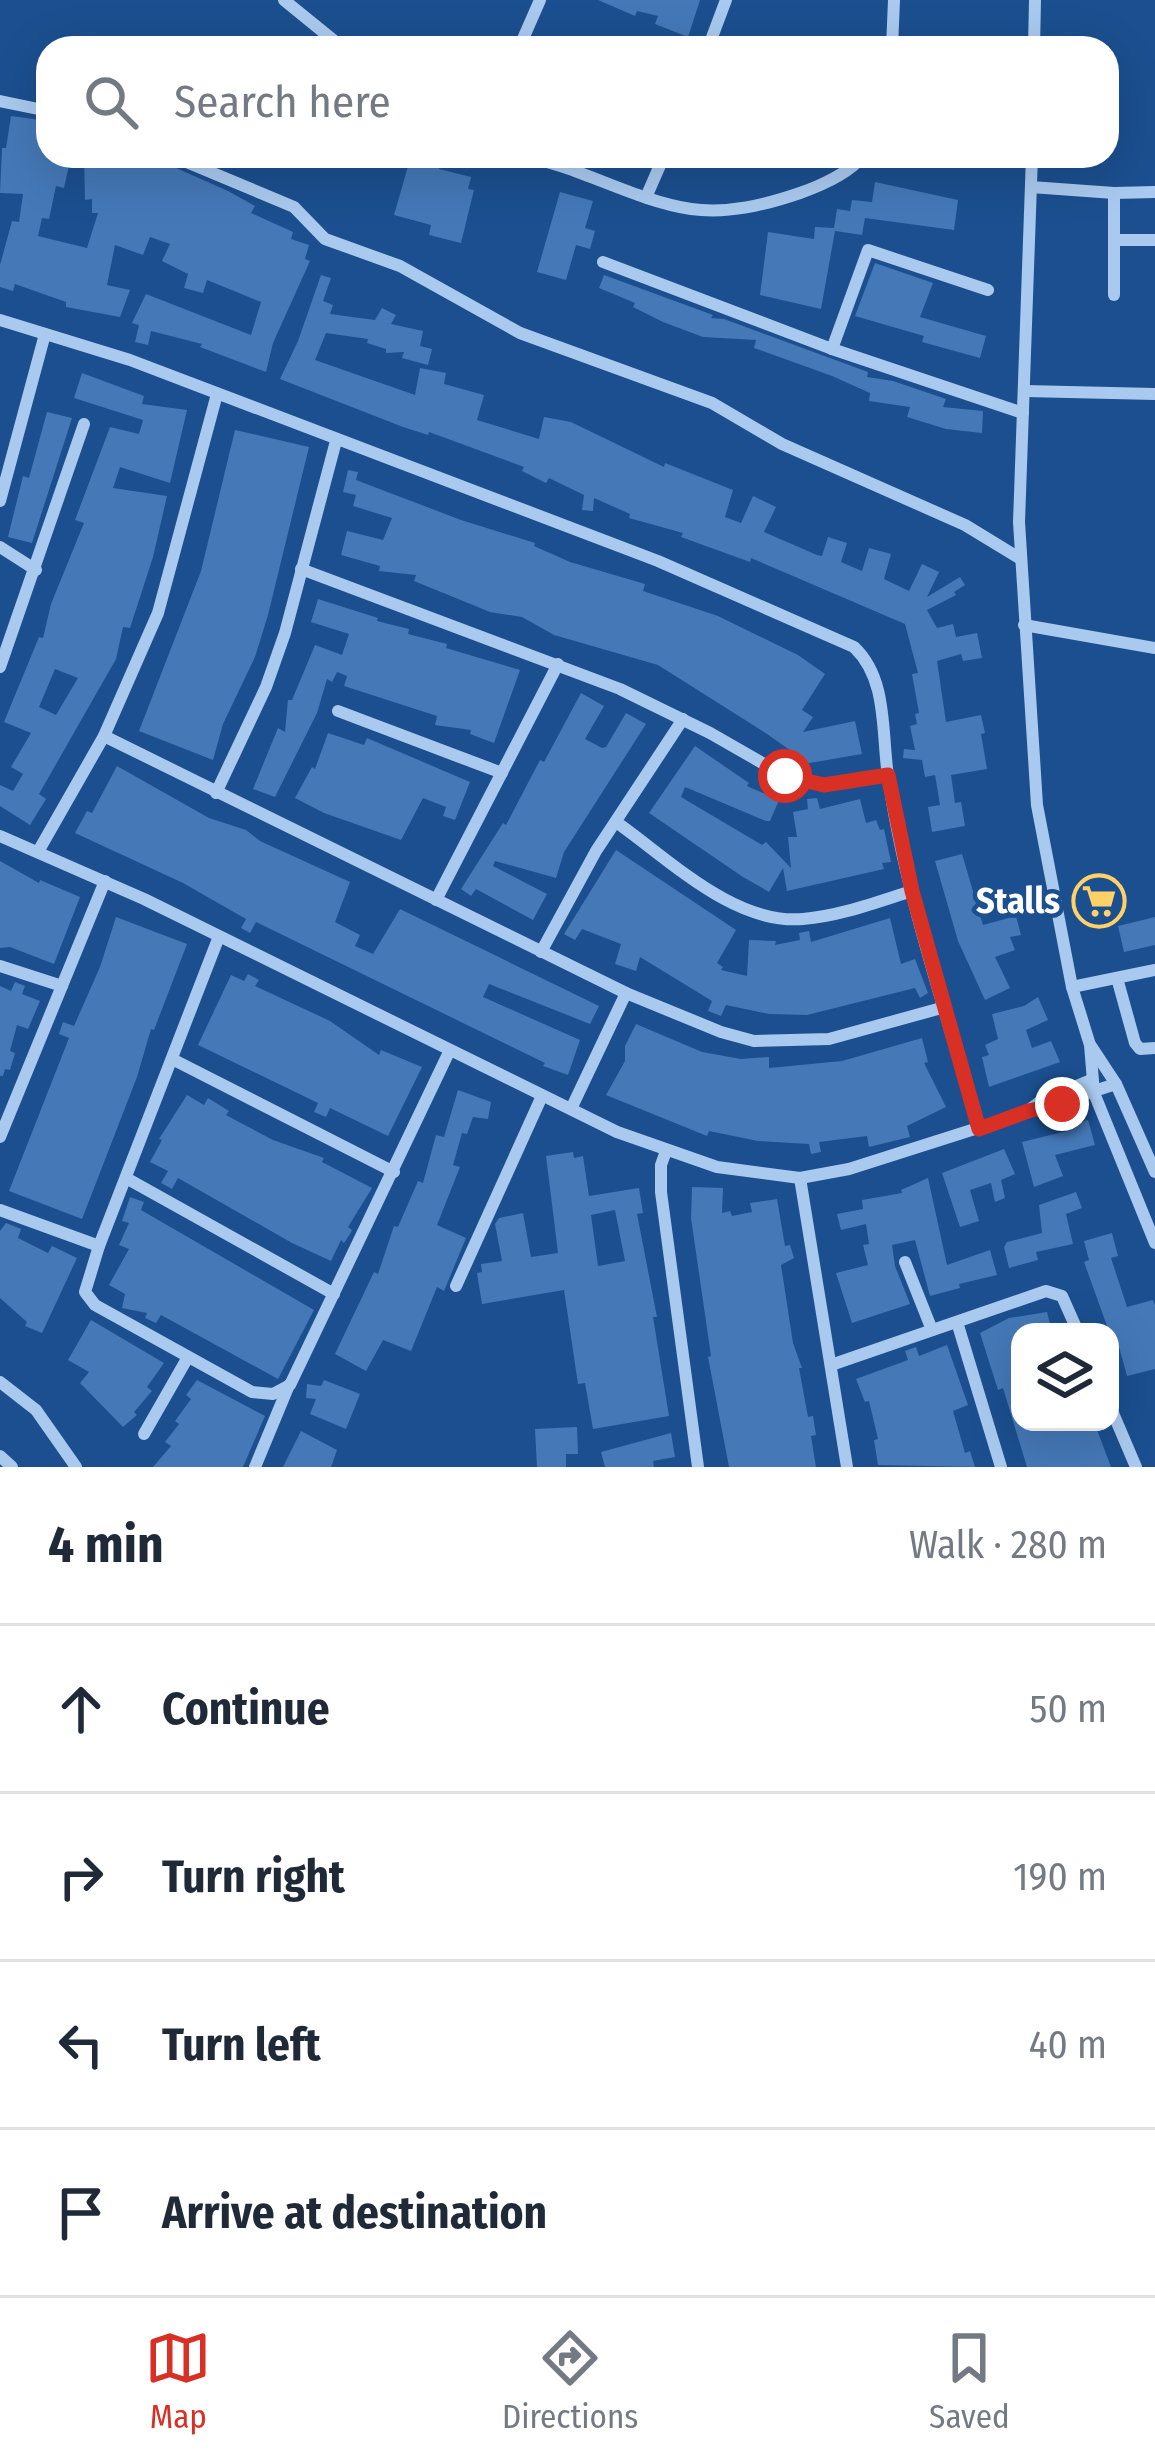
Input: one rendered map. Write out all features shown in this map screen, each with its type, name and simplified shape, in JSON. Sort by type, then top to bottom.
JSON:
[{"type":"street","points":[[284,0],[326,36]]},
{"type":"street","points":[[524,36],[540,0]]},
{"type":"street","points":[[712,36],[726,0]]},
{"type":"street","points":[[892,36],[894,0]]},
{"type":"street","points":[[1034,36],[1035,0]]},
{"type":"street","points":[[0,100],[36,109]]},
{"type":"street","points":[[201,168],[294,207],[325,239],[400,266],[520,333],[712,403],[800,452],[965,525],[1021,559]]},
{"type":"street","points":[[579,168],[689,209],[728,210],[770,204],[810,190],[849,168]]},
{"type":"street","points":[[647,195],[659,168]]},
{"type":"street","points":[[1032,168],[1021,559],[1037,805],[1072,987],[1090,1045],[1093,1086],[1155,1243]]},
{"type":"street","points":[[1031,187],[1155,192]]},
{"type":"street","points":[[1114,193],[1114,295]]},
{"type":"street","points":[[1115,240],[1155,240]]},
{"type":"street","points":[[832,349],[868,250],[988,290]]},
{"type":"street","points":[[602,262],[832,349],[1023,413]]},
{"type":"street","points":[[0,320],[130,360],[658,561],[854,646],[868,660],[877,680],[888,775],[912,891],[979,1129]]},
{"type":"street","points":[[0,501],[46,334]]},
{"type":"street","points":[[1025,391],[1155,394]]},
{"type":"street","points":[[39,850],[104,736],[158,613],[217,394]]},
{"type":"street","points":[[0,667],[85,424]]},
{"type":"street","points":[[216,793],[266,687],[285,633],[336,440]]},
{"type":"street","points":[[0,547],[35,570]]},
{"type":"street","points":[[301,569],[558,664],[683,719],[785,776],[824,785],[888,775]]},
{"type":"street","points":[[1024,625],[1155,648]]},
{"type":"street","points":[[436,900],[558,664]]},
{"type":"street","points":[[338,711],[502,773]]},
{"type":"street","points":[[542,952],[616,822],[683,719]]},
{"type":"street","points":[[104,736],[626,993],[721,1032],[754,1041],[829,1039],[945,1007]]},
{"type":"street","points":[[616,822],[725,898],[772,918],[801,920],[836,914],[912,891]]},
{"type":"street","points":[[0,836],[105,881],[542,1096],[666,1151],[717,1167],[800,1178],[849,1169],[979,1129],[1028,1111],[1042,1100],[1116,1084]]},
{"type":"street","points":[[0,1137],[105,881]]},
{"type":"street","points":[[218,939],[99,1246],[86,1283],[88,1299],[252,1392],[273,1394],[290,1385]]},
{"type":"street","points":[[0,966],[62,986]]},
{"type":"street","points":[[1072,987],[1155,970]]},
{"type":"street","points":[[1117,978],[1135,1043],[1140,1048],[1155,1048]]},
{"type":"street","points":[[571,1109],[626,993]]},
{"type":"street","points":[[1090,1045],[1116,1084],[1154,1167]]},
{"type":"street","points":[[255,1467],[449,1052]]},
{"type":"street","points":[[172,1060],[394,1172]]},
{"type":"street","points":[[456,1286],[542,1096]]},
{"type":"street","points":[[666,1151],[661,1192],[698,1467]]},
{"type":"street","points":[[126,1178],[334,1294]]},
{"type":"street","points":[[800,1178],[847,1467]]},
{"type":"street","points":[[0,1210],[99,1246]]},
{"type":"street","points":[[905,1262],[932,1330]]},
{"type":"street","points":[[831,1366],[1046,1291],[1062,1296],[1074,1323]]},
{"type":"street","points":[[957,1322],[1000,1467]]},
{"type":"street","points":[[144,1434],[188,1357]]},
{"type":"street","points":[[0,1382],[36,1410],[76,1467]]},
{"type":"street","points":[[1119,1427],[1136,1467]]},
{"type":"street","points":[[0,1456],[12,1467]]},
{"type":"building","points":[[598,0],[700,0],[688,36],[655,24],[658,16],[637,11],[635,16]]},
{"type":"building","points":[[11,116],[36,119],[36,168],[68,168],[64,188],[56,186],[49,219],[42,218],[38,236],[87,248],[98,213],[92,213],[92,199],[85,200],[84,168],[176,168],[255,206],[251,213],[293,232],[291,239],[309,245],[305,259],[310,261],[273,343],[266,372],[200,347],[202,344],[151,331],[148,345],[135,342],[139,325],[132,323],[146,294],[251,335],[261,302],[207,280],[203,293],[184,288],[188,274],[162,261],[170,244],[150,237],[143,255],[115,245],[107,285],[130,290],[120,317],[66,307],[66,302],[15,284],[13,291],[0,287],[0,265],[12,221],[19,222],[23,194],[0,193],[2,148],[6,148]]},
{"type":"building","points":[[408,168],[439,168],[471,177],[468,189],[474,190],[461,243],[429,235],[431,225],[394,215]]},
{"type":"building","points":[[875,182],[958,200],[954,230],[865,218],[862,235],[835,231],[821,309],[760,295],[768,232],[814,239],[815,227],[834,228],[837,209],[850,211],[852,200],[872,202]]},
{"type":"building","points":[[560,192],[593,201],[585,228],[595,231],[590,249],[576,245],[566,280],[537,272]]},
{"type":"building","points":[[875,263],[933,283],[920,317],[986,336],[980,358],[855,316]]},
{"type":"building","points":[[321,275],[331,278],[323,301],[333,305],[330,314],[375,320],[382,308],[396,315],[391,324],[423,331],[420,346],[432,349],[428,365],[402,358],[404,352],[386,353],[367,343],[368,339],[326,333],[315,360],[415,395],[420,368],[446,373],[444,384],[484,395],[477,420],[539,439],[544,417],[571,422],[664,467],[665,463],[733,490],[725,517],[741,523],[753,496],[776,507],[764,532],[817,555],[822,556],[828,537],[847,543],[841,562],[862,571],[869,548],[891,554],[884,579],[909,591],[922,564],[939,572],[927,597],[960,577],[965,585],[956,595],[927,610],[937,628],[953,624],[956,637],[977,633],[982,658],[963,661],[961,654],[937,661],[946,722],[981,715],[985,733],[981,734],[987,769],[951,775],[965,826],[932,832],[928,807],[940,805],[935,775],[925,777],[922,760],[903,758],[904,749],[915,750],[910,726],[917,724],[915,714],[919,713],[912,674],[918,673],[905,624],[751,558],[750,562],[681,537],[683,533],[629,518],[630,514],[594,498],[593,511],[582,510],[584,495],[549,478],[546,483],[522,471],[524,467],[280,379]]},
{"type":"building","points":[[604,275],[868,372],[867,377],[946,399],[943,407],[983,411],[982,433],[907,417],[910,407],[869,401],[870,393],[754,348],[756,340],[703,337],[663,322],[633,307],[635,303],[599,288]]},
{"type":"building","points":[[82,373],[144,396],[142,404],[187,410],[170,483],[120,467],[113,488],[167,496],[153,557],[130,628],[123,627],[116,659],[39,794],[46,799],[30,825],[0,806],[0,785],[13,791],[23,774],[11,767],[31,733],[4,722],[39,637],[43,638],[51,604],[84,523],[75,520],[110,427],[139,434],[143,420],[74,398]],"holes":[[[55,669],[78,678],[56,715],[39,707]]]},
{"type":"building","points":[[47,412],[72,418],[32,543],[8,537],[23,476],[29,478]]},
{"type":"building","points":[[235,430],[309,447],[268,615],[213,760],[139,731],[201,571]]},
{"type":"building","points":[[348,470],[358,472],[356,480],[535,543],[570,562],[645,584],[643,591],[718,616],[798,655],[825,674],[802,710],[813,717],[803,732],[855,721],[862,754],[798,765],[797,755],[658,665],[554,635],[522,617],[490,612],[414,581],[416,575],[379,571],[380,566],[341,555],[347,531],[383,540],[392,518],[353,506],[356,495],[343,492]]},
{"type":"building","points":[[318,599],[409,629],[408,634],[447,644],[446,648],[520,670],[494,743],[470,734],[471,730],[435,725],[437,716],[344,686],[347,676],[337,672],[332,682],[327,679],[317,713],[275,797],[253,789],[278,728],[285,732],[288,700],[315,645],[342,655],[349,634],[311,622]]},
{"type":"building","points":[[581,693],[604,706],[585,739],[602,748],[626,713],[646,724],[564,852],[556,878],[495,861],[493,866],[547,894],[533,920],[476,889],[471,896],[461,889],[503,823],[506,825]]},
{"type":"building","points":[[328,733],[364,745],[367,738],[470,782],[455,820],[443,816],[446,807],[423,798],[401,840],[295,798],[312,767],[315,769]]},
{"type":"building","points":[[695,746],[747,786],[779,800],[766,821],[685,787],[681,797],[762,845],[766,842],[791,868],[788,837],[797,837],[793,812],[808,809],[807,799],[817,798],[820,809],[860,799],[866,823],[876,820],[880,830],[884,829],[891,862],[882,863],[884,869],[787,891],[783,868],[769,892],[743,877],[649,813]]},
{"type":"building","points":[[117,766],[209,818],[246,830],[350,882],[335,922],[360,935],[355,946],[373,954],[400,909],[599,1006],[590,1024],[489,984],[483,997],[580,1040],[568,1075],[256,922],[250,933],[241,928],[246,919],[183,883],[75,833],[87,811],[92,813]]},
{"type":"building","points":[[616,850],[736,930],[717,963],[721,970],[747,976],[749,940],[776,941],[775,945],[800,940],[799,933],[809,931],[811,942],[890,918],[901,964],[915,959],[928,993],[920,998],[915,988],[807,1015],[769,1014],[726,1005],[721,1016],[708,1011],[712,1001],[640,957],[636,971],[615,964],[621,944],[582,929],[575,940],[564,934]]},
{"type":"building","points":[[962,854],[983,925],[1016,916],[1021,935],[1010,937],[1015,950],[995,957],[1010,988],[985,1000],[958,941],[935,861]]},
{"type":"building","points":[[0,861],[39,883],[80,897],[54,964],[10,947],[0,948]]},
{"type":"building","points":[[116,917],[187,944],[82,1219],[9,1191],[69,1038],[59,1034],[63,1022],[74,1026]]},
{"type":"building","points":[[1155,917],[1155,945],[1124,952],[1118,926]]},
{"type":"building","points":[[248,974],[259,980],[255,986],[330,1021],[379,1055],[381,1050],[422,1067],[388,1136],[330,1108],[326,1117],[314,1112],[318,1103],[198,1045],[231,975],[244,981]]},
{"type":"building","points":[[15,982],[25,986],[22,994],[40,1001],[28,1029],[17,1025],[10,1070],[0,1076],[0,986],[11,991]]},
{"type":"building","points":[[1038,997],[1048,1020],[1026,1030],[1032,1048],[1051,1041],[1060,1062],[989,1087],[982,1057],[989,1055],[985,1045],[998,1039],[992,1014]]},
{"type":"building","points":[[636,1024],[702,1052],[741,1059],[769,1057],[769,1068],[842,1061],[922,1038],[928,1062],[924,1063],[946,1107],[907,1126],[910,1137],[869,1147],[867,1136],[819,1142],[821,1152],[811,1154],[809,1144],[709,1131],[707,1136],[606,1095],[625,1061],[625,1046]]},
{"type":"building","points":[[458,1090],[491,1102],[488,1119],[473,1117],[467,1134],[462,1133],[453,1165],[460,1167],[437,1225],[466,1238],[444,1291],[437,1287],[411,1351],[383,1340],[366,1371],[335,1354],[374,1272],[378,1274],[394,1226],[398,1227],[418,1181],[423,1183],[436,1135],[444,1137]]},
{"type":"building","points":[[187,1095],[204,1105],[208,1098],[229,1111],[226,1115],[273,1140],[324,1158],[322,1162],[372,1188],[331,1261],[178,1178],[172,1189],[161,1183],[168,1171],[150,1162]]},
{"type":"building","points":[[1088,1120],[1095,1145],[1055,1155],[1063,1176],[1034,1187],[1022,1142],[1067,1131],[1065,1126]]},
{"type":"building","points":[[1004,1149],[1015,1174],[1001,1180],[1005,1198],[995,1202],[991,1183],[970,1190],[979,1221],[960,1227],[942,1173]]},
{"type":"building","points":[[573,1152],[574,1158],[583,1156],[589,1196],[639,1188],[643,1213],[637,1214],[657,1317],[653,1317],[669,1416],[593,1429],[585,1383],[578,1384],[564,1290],[482,1304],[477,1273],[482,1272],[481,1264],[502,1261],[495,1224],[499,1218],[523,1213],[531,1257],[558,1253],[546,1156]],"holes":[[[615,1210],[625,1261],[598,1266],[591,1215]]]},
{"type":"building","points":[[928,1178],[947,1265],[990,1250],[997,1275],[930,1296],[915,1240],[892,1245],[910,1304],[852,1323],[836,1273],[868,1265],[863,1245],[869,1244],[866,1224],[841,1230],[837,1214],[863,1209],[862,1200],[902,1193]]},
{"type":"building","points":[[692,1187],[723,1188],[722,1213],[730,1211],[732,1216],[752,1212],[750,1203],[777,1199],[785,1246],[790,1245],[794,1258],[781,1265],[808,1417],[813,1416],[816,1467],[729,1467],[708,1357],[691,1218]]},
{"type":"building","points":[[1076,1192],[1082,1208],[1066,1214],[1073,1244],[1036,1252],[1038,1260],[1009,1268],[1007,1242],[1042,1233],[1039,1205]]},
{"type":"building","points":[[130,1197],[144,1202],[141,1210],[314,1310],[278,1379],[161,1315],[156,1323],[145,1318],[147,1313],[122,1308],[125,1294],[109,1285],[129,1249],[119,1245],[129,1223],[122,1221]]},
{"type":"building","points":[[6,1223],[21,1229],[18,1238],[48,1253],[52,1246],[77,1258],[42,1333],[25,1326],[27,1322],[0,1298],[0,1231]]},
{"type":"building","points":[[1112,1233],[1118,1256],[1111,1258],[1127,1307],[1153,1300],[1155,1369],[1127,1376],[1119,1323],[1106,1323],[1084,1262],[1089,1260],[1084,1241]]},
{"type":"building","points":[[1047,1312],[1050,1323],[1011,1323],[1011,1414],[980,1333],[1009,1318]]},
{"type":"building","points":[[91,1320],[164,1363],[147,1387],[152,1391],[134,1412],[137,1415],[123,1427],[80,1383],[89,1372],[68,1360]]},
{"type":"building","points":[[947,1345],[968,1405],[953,1411],[965,1453],[970,1451],[975,1467],[878,1465],[874,1440],[878,1439],[869,1401],[865,1402],[856,1379],[908,1360],[905,1351],[916,1347],[919,1356]]},
{"type":"building","points":[[197,1380],[265,1416],[243,1467],[153,1467],[171,1446],[165,1442],[179,1424],[175,1421],[191,1399],[186,1395]]},
{"type":"building","points":[[324,1380],[360,1394],[346,1429],[310,1414],[316,1399],[306,1398],[307,1384],[321,1386]]},
{"type":"building","points":[[577,1427],[578,1454],[566,1454],[566,1467],[537,1467],[535,1429]]},
{"type":"building","points":[[301,1431],[337,1450],[331,1467],[283,1467]]},
{"type":"building","points":[[1016,1431],[1097,1431],[1111,1467],[1027,1467]]},
{"type":"building","points":[[671,1433],[675,1457],[653,1461],[654,1467],[605,1467],[601,1452]]},
{"type":"place","name":"Stalls","points":[[1099,901]]},
{"type":"route","points":[[785,776],[824,785],[888,775],[912,891],[979,1129],[1062,1104]]}]
